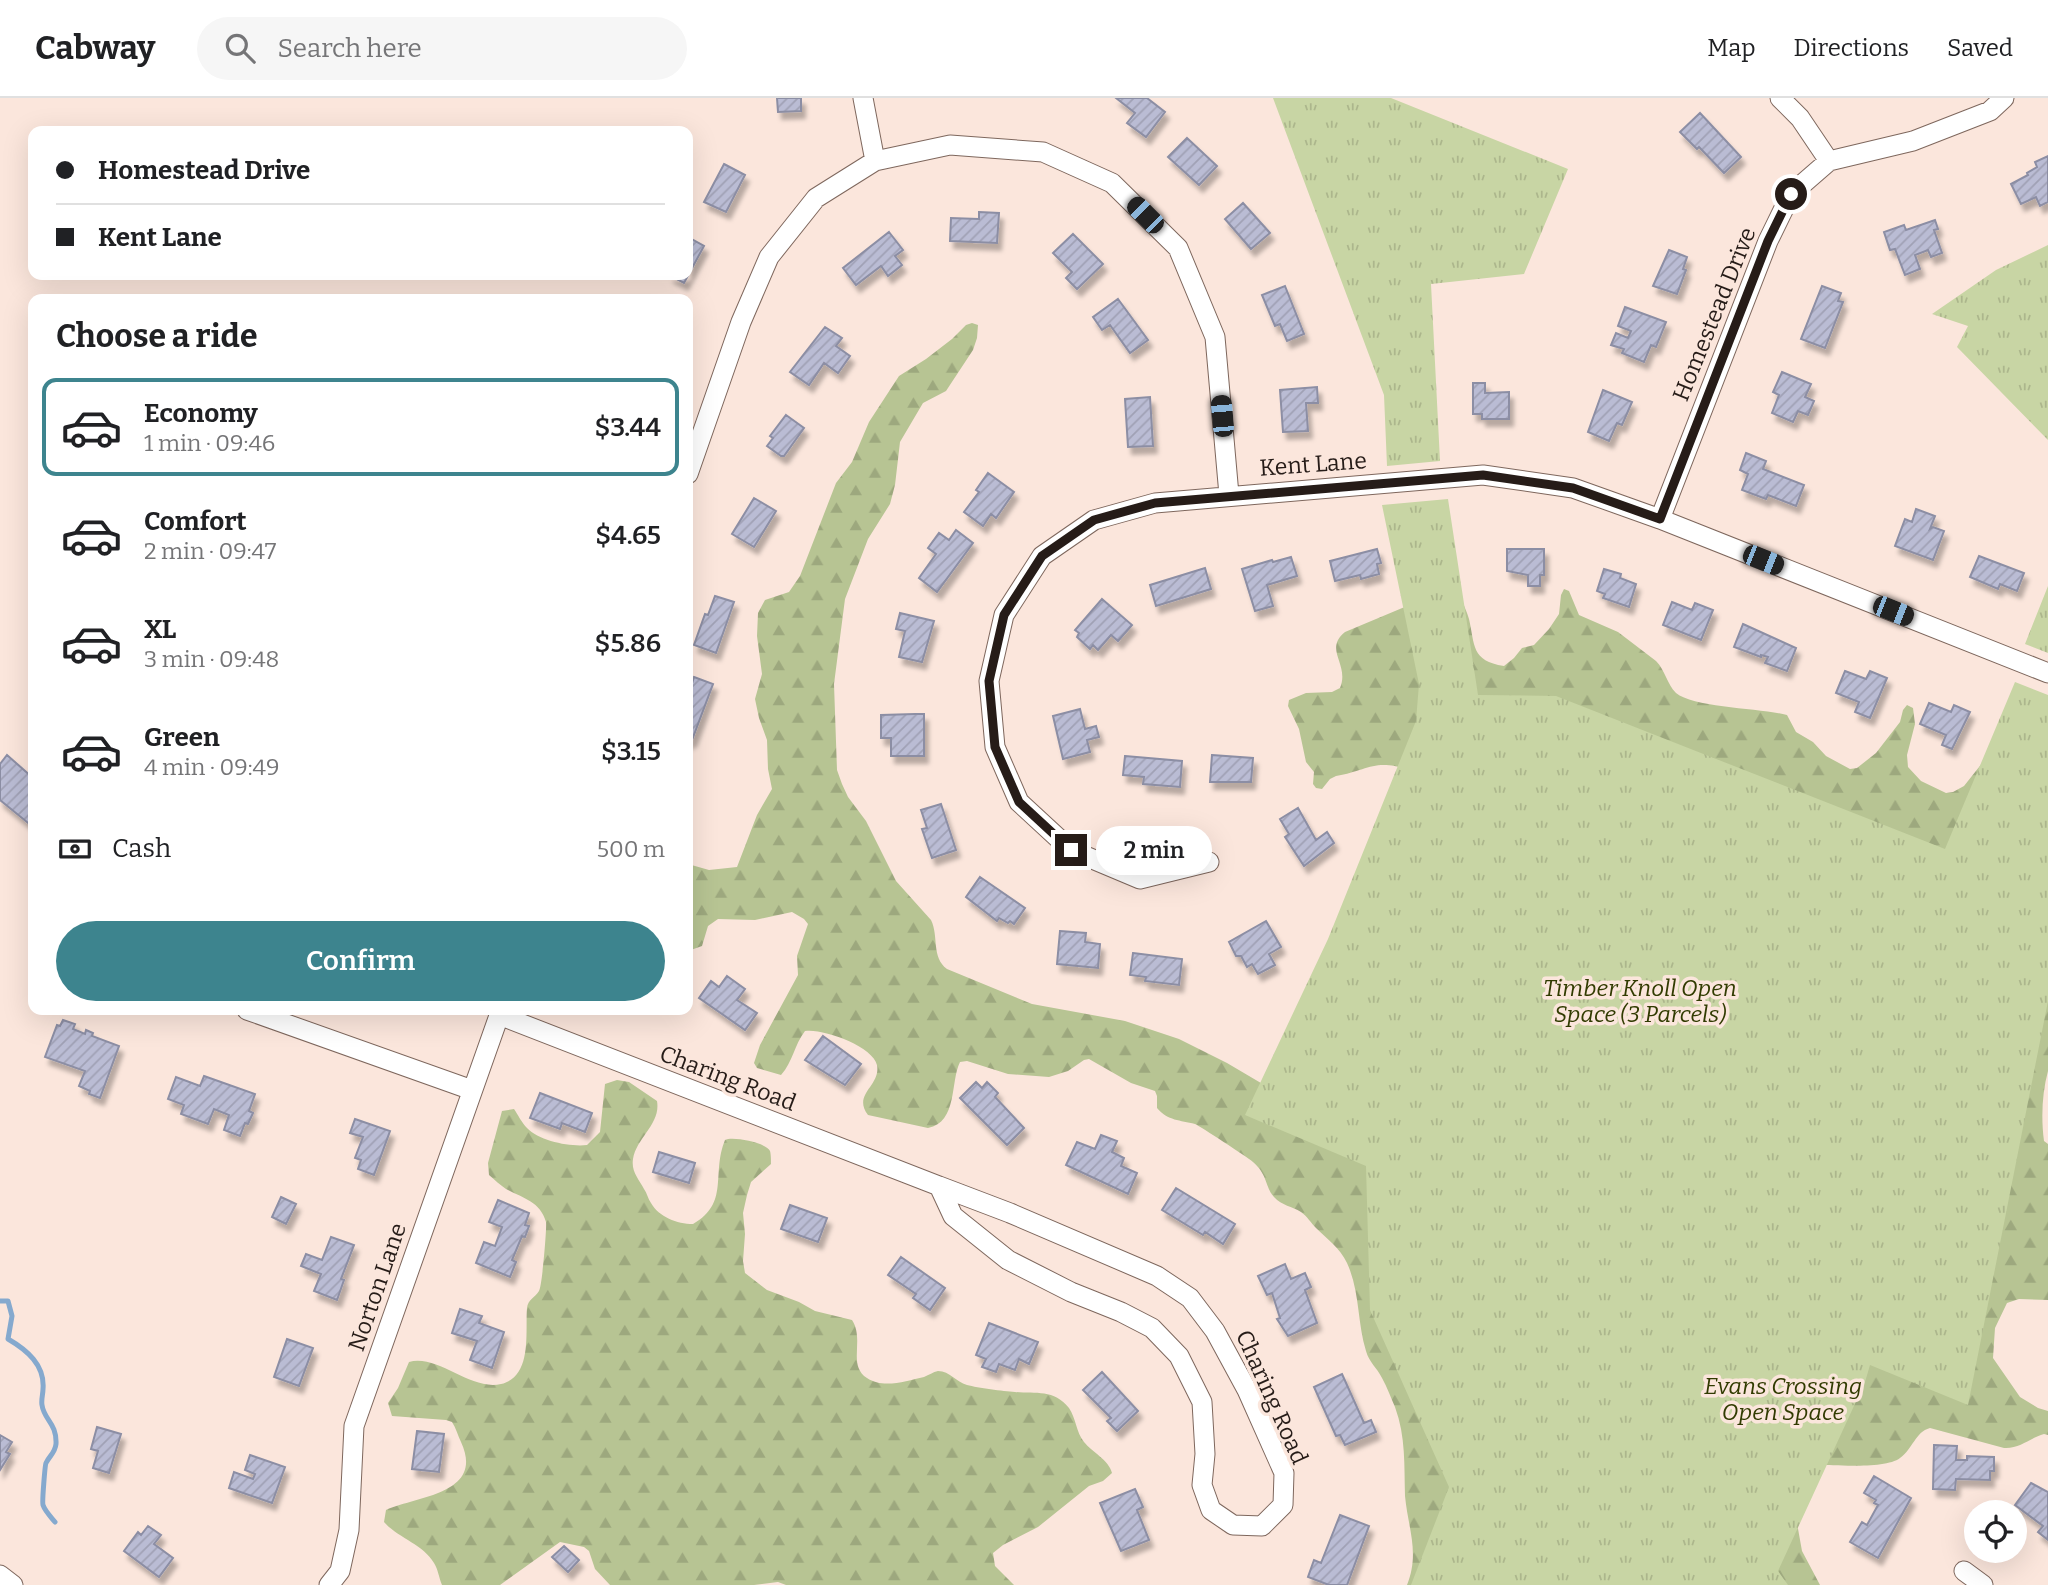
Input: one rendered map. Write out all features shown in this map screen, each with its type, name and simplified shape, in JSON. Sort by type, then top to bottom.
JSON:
[{"type":"street","points":[[863,98],[875,162]]},
{"type":"street","points":[[1780,98],[1800,118],[1829,161]]},
{"type":"street","name":"Homestead Drive","points":[[1660,519],[1768,241],[1791,194],[1829,161],[1913,141],[1990,111],[2004,98]]},
{"type":"street","points":[[693,460],[741,321],[769,257],[816,198],[875,162],[950,145],[1043,152],[1112,183],[1178,247],[1215,337],[1229,495]]},
{"type":"street","name":"Kent Lane","points":[[1209,862],[1140,879],[1071,850],[1019,802],[995,747],[989,681],[1004,615],[1042,556],[1094,520],[1155,503],[1483,475],[1573,488],[1660,519],[2048,673]]},
{"type":"street","points":[[261,1015],[472,1090]]},
{"type":"street","name":"Norton Lane","points":[[329,1585],[340,1570],[349,1530],[354,1426],[499,1015]]},
{"type":"street","name":"Charing Road","points":[[508,1015],[1010,1213],[1157,1276],[1190,1298],[1215,1331],[1258,1413],[1284,1473],[1283,1505],[1262,1526],[1233,1525],[1211,1510],[1202,1485],[1205,1454],[1202,1402],[1180,1356],[1152,1328],[1008,1260],[953,1216],[939,1186]]},
{"type":"street","points":[[1964,1571],[1983,1585]]},
{"type":"street","points":[[0,1575],[13,1585]]},
{"type":"green space","points":[[1273,98],[1391,98],[1568,169],[1524,274],[1431,284],[1440,461],[1387,466],[1384,395]]},
{"type":"green space","points":[[2048,245],[2048,440],[1957,347],[1968,326],[1932,314],[1996,270]]},
{"type":"green space","name":"Evans Crossing Open Space","points":[[966,325],[978,325],[973,350],[946,391],[923,403],[900,442],[890,504],[868,539],[845,599],[834,684],[837,770],[842,784],[866,821],[896,881],[931,920],[939,959],[947,969],[1032,1004],[1125,1021],[1179,1039],[1266,1086],[1408,770],[1379,765],[1336,776],[1322,789],[1313,784],[1314,772],[1306,762],[1299,729],[1288,706],[1289,700],[1306,693],[1332,692],[1340,688],[1342,672],[1336,645],[1345,632],[1407,606],[1461,597],[1476,650],[1485,660],[1504,666],[1522,648],[1534,645],[1549,629],[1559,614],[1564,589],[1569,591],[1579,615],[1618,632],[1656,661],[1676,693],[1712,705],[1787,715],[1796,732],[1813,742],[1826,756],[1850,769],[1857,768],[1876,753],[1900,722],[1907,705],[1913,708],[1915,724],[1907,755],[1908,767],[1921,781],[1946,793],[1964,786],[1983,762],[2048,697],[2048,1071],[2042,1115],[2044,1141],[2048,1144],[2048,1300],[2019,1299],[2007,1303],[1995,1328],[1993,1358],[2020,1397],[2048,1411],[2048,1435],[2004,1448],[1930,1428],[1921,1433],[1900,1458],[1884,1464],[1818,1465],[1795,1512],[1802,1551],[1820,1585],[1407,1585],[1413,1551],[1405,1496],[1401,1429],[1387,1389],[1366,1351],[1347,1263],[1305,1215],[1274,1197],[1253,1162],[1195,1124],[1165,1115],[1157,1108],[1155,1091],[1131,1083],[1089,1059],[1068,1071],[1049,1077],[1008,1074],[967,1061],[960,1062],[949,1110],[938,1124],[928,1128],[868,1115],[863,1101],[875,1079],[877,1065],[866,1051],[834,1035],[805,1031],[781,1075],[757,1068],[754,1063],[760,1045],[798,975],[797,956],[808,924],[792,912],[755,920],[718,919],[708,926],[702,946],[693,949],[693,865],[709,870],[737,867],[757,815],[772,789],[767,740],[755,699],[762,674],[757,636],[758,613],[765,600],[789,592],[800,576],[836,483],[852,462],[869,422],[899,376],[926,359]]},
{"type":"green space","name":"Timber Knoll Open Space (3 Parcels)","points":[[1448,499],[1478,695],[1556,696],[1945,849],[2015,682],[2048,695],[2048,1001],[1968,1405],[1870,1365],[1865,1382],[1778,1571],[1788,1585],[1411,1585],[1449,1487],[1370,1310],[1366,1166],[1245,1115],[1328,939],[1416,721],[1419,684],[1382,505]]},
{"type":"green space","points":[[2048,586],[2048,653],[2025,644]]},
{"type":"green space","points":[[617,1080],[629,1082],[657,1101],[656,1117],[635,1151],[633,1168],[651,1203],[669,1219],[693,1224],[712,1207],[725,1140],[749,1141],[768,1148],[771,1164],[751,1182],[743,1213],[745,1273],[767,1290],[815,1311],[852,1320],[856,1328],[858,1366],[867,1378],[880,1383],[895,1383],[942,1371],[963,1384],[972,1386],[1051,1395],[1069,1408],[1081,1438],[1100,1456],[1112,1473],[1103,1481],[1089,1486],[1038,1527],[993,1553],[995,1566],[1014,1585],[786,1585],[778,1582],[754,1585],[610,1585],[595,1569],[589,1551],[584,1547],[560,1542],[500,1585],[442,1585],[429,1556],[384,1522],[386,1510],[444,1490],[456,1483],[464,1473],[466,1459],[452,1422],[392,1416],[388,1403],[409,1362],[431,1363],[489,1385],[511,1380],[523,1363],[528,1305],[539,1291],[542,1279],[546,1222],[535,1205],[506,1189],[489,1175],[488,1163],[502,1111],[514,1109],[532,1133],[547,1140],[587,1145],[600,1132],[605,1084]]},
{"type":"building","points":[[777,98],[801,98],[801,111],[778,112]]},
{"type":"building","points":[[1116,98],[1147,98],[1165,112],[1146,137],[1127,123],[1135,113]]},
{"type":"building","points":[[1700,113],[1741,157],[1724,173],[1680,132]]},
{"type":"building","points":[[1187,138],[1217,166],[1199,185],[1168,157]]},
{"type":"building","points":[[2048,156],[2048,202],[2040,206],[2036,197],[2021,204],[2011,184],[2028,175],[2027,173],[2037,167],[2035,162]]},
{"type":"building","points":[[724,164],[745,175],[726,212],[704,202]]},
{"type":"building","points":[[1243,203],[1270,233],[1251,249],[1225,219]]},
{"type":"building","points":[[979,212],[999,213],[997,243],[950,241],[951,218],[979,219]]},
{"type":"building","points":[[1935,220],[1938,229],[1934,230],[1942,253],[1931,257],[1928,250],[1915,255],[1920,269],[1905,275],[1895,249],[1890,250],[1884,232],[1904,225],[1906,230]]},
{"type":"building","points":[[889,232],[903,250],[895,256],[902,265],[888,276],[881,266],[856,285],[843,268]]},
{"type":"building","points":[[1073,234],[1103,264],[1077,289],[1066,278],[1072,272],[1053,253]]},
{"type":"building","points":[[693,240],[704,246],[693,266]]},
{"type":"building","points":[[1669,250],[1687,257],[1683,269],[1686,270],[1677,294],[1653,286]]},
{"type":"building","points":[[1285,286],[1304,334],[1287,341],[1280,324],[1275,326],[1262,295]]},
{"type":"building","points":[[1822,286],[1841,293],[1838,301],[1843,302],[1825,348],[1801,339]]},
{"type":"building","points":[[1118,299],[1148,340],[1130,353],[1110,325],[1102,330],[1093,317]]},
{"type":"building","points":[[1625,307],[1666,322],[1656,347],[1651,345],[1644,362],[1622,353],[1624,349],[1611,345],[1616,333],[1628,338],[1631,331],[1618,326]]},
{"type":"building","points":[[825,327],[842,338],[836,346],[850,356],[838,373],[824,363],[809,385],[790,372]]},
{"type":"building","points":[[1782,372],[1811,384],[1805,397],[1814,401],[1808,415],[1798,411],[1793,422],[1772,413],[1779,395],[1773,392]]},
{"type":"building","points":[[1473,383],[1485,383],[1485,393],[1509,392],[1509,419],[1482,419],[1482,414],[1473,414]]},
{"type":"building","points":[[1317,387],[1318,403],[1306,403],[1308,431],[1283,432],[1280,390]]},
{"type":"building","points":[[1603,390],[1632,402],[1622,425],[1617,423],[1609,441],[1588,432]]},
{"type":"building","points":[[1150,397],[1153,446],[1128,447],[1125,399]]},
{"type":"building","points":[[786,415],[804,428],[784,456],[781,456],[767,446],[773,438],[770,436]]},
{"type":"building","points":[[1746,453],[1766,461],[1763,469],[1804,485],[1796,506],[1768,495],[1766,499],[1742,490],[1748,474],[1740,470]]},
{"type":"building","points":[[988,473],[1014,492],[996,518],[991,514],[983,526],[964,512],[979,492],[976,490]]},
{"type":"building","points":[[754,498],[776,511],[754,547],[732,534]]},
{"type":"building","points":[[1916,509],[1935,516],[1930,529],[1933,527],[1944,531],[1933,560],[1895,546],[1905,519],[1912,522]]},
{"type":"building","points":[[956,530],[973,543],[937,592],[919,578],[936,554],[928,548],[939,533],[949,540]]},
{"type":"building","points":[[1377,549],[1381,563],[1377,564],[1379,574],[1361,579],[1360,575],[1335,581],[1330,561]]},
{"type":"building","points":[[1507,549],[1544,549],[1544,575],[1540,575],[1540,586],[1528,586],[1528,575],[1507,571]]},
{"type":"building","points":[[1979,556],[2024,573],[2017,591],[2000,584],[1998,589],[1970,577]]},
{"type":"building","points":[[1291,557],[1297,576],[1267,585],[1273,606],[1255,611],[1242,569]]},
{"type":"building","points":[[1205,568],[1211,589],[1156,606],[1150,585]]},
{"type":"building","points":[[1604,569],[1621,574],[1620,578],[1636,584],[1629,607],[1603,598],[1605,594],[1597,591]]},
{"type":"building","points":[[715,596],[734,602],[716,653],[694,645],[705,614],[708,615]]},
{"type":"building","points":[[1102,599],[1132,625],[1118,641],[1111,635],[1098,650],[1093,645],[1090,649],[1077,637],[1079,633],[1075,630]]},
{"type":"building","points":[[1672,602],[1692,610],[1695,603],[1713,610],[1701,640],[1663,625]]},
{"type":"building","points":[[900,613],[934,621],[922,662],[899,657],[905,631],[896,629]]},
{"type":"building","points":[[1743,624],[1796,648],[1787,671],[1765,663],[1768,657],[1734,647]]},
{"type":"building","points":[[1845,671],[1866,679],[1870,671],[1887,678],[1870,718],[1855,712],[1859,702],[1836,693]]},
{"type":"building","points":[[694,677],[713,684],[693,737]]},
{"type":"building","points":[[1929,703],[1951,712],[1954,705],[1970,712],[1952,749],[1942,745],[1946,735],[1920,724]]},
{"type":"building","points":[[1080,709],[1085,729],[1096,726],[1099,737],[1087,740],[1090,752],[1063,759],[1053,716]]},
{"type":"building","points":[[924,714],[924,756],[891,756],[891,738],[881,738],[881,715]]},
{"type":"building","points":[[7,755],[28,774],[28,823],[0,800],[0,764]]},
{"type":"building","points":[[1212,755],[1253,758],[1251,782],[1210,782]]},
{"type":"building","points":[[1125,756],[1182,761],[1180,787],[1143,784],[1144,777],[1123,775]]},
{"type":"building","points":[[941,804],[956,850],[932,858],[922,829],[927,828],[921,810]]},
{"type":"building","points":[[1298,808],[1316,840],[1327,832],[1334,843],[1304,866],[1285,837],[1289,834],[1280,819]]},
{"type":"building","points":[[980,877],[1025,908],[1014,924],[999,918],[997,921],[966,897]]},
{"type":"building","points":[[1266,921],[1281,947],[1269,954],[1275,965],[1258,974],[1252,964],[1247,967],[1241,956],[1236,956],[1229,942]]},
{"type":"building","points":[[1060,931],[1086,933],[1085,942],[1100,944],[1098,968],[1057,964]]},
{"type":"building","points":[[1133,953],[1182,959],[1179,985],[1145,981],[1146,977],[1130,975]]},
{"type":"building","points":[[727,976],[745,989],[737,1000],[757,1013],[745,1030],[699,998],[711,981],[719,987]]},
{"type":"building","points":[[63,1020],[75,1024],[73,1029],[85,1034],[86,1030],[93,1033],[92,1036],[119,1046],[100,1098],[79,1086],[85,1071],[45,1057],[57,1025],[60,1026]]},
{"type":"building","points":[[823,1036],[861,1064],[845,1085],[805,1060]]},
{"type":"building","points":[[204,1076],[255,1094],[249,1111],[253,1113],[240,1136],[224,1130],[229,1115],[214,1109],[208,1124],[181,1114],[184,1105],[168,1099],[176,1077],[200,1086]]},
{"type":"building","points":[[976,1082],[982,1088],[987,1082],[998,1093],[995,1097],[1024,1128],[1007,1145],[960,1098]]},
{"type":"building","points":[[540,1093],[592,1113],[585,1132],[562,1123],[560,1129],[530,1118]]},
{"type":"building","points":[[355,1119],[390,1131],[374,1175],[358,1169],[361,1160],[355,1158],[363,1137],[350,1133]]},
{"type":"building","points":[[1101,1135],[1117,1141],[1112,1152],[1124,1158],[1121,1166],[1137,1173],[1128,1194],[1066,1165],[1077,1142],[1095,1149]]},
{"type":"building","points":[[659,1152],[695,1163],[689,1183],[653,1172]]},
{"type":"building","points":[[1176,1188],[1235,1224],[1223,1244],[1162,1210]]},
{"type":"building","points":[[281,1197],[296,1204],[286,1224],[272,1217]]},
{"type":"building","points":[[498,1200],[529,1213],[525,1225],[529,1226],[512,1260],[516,1262],[510,1277],[476,1263],[484,1242],[495,1246],[502,1227],[489,1222]]},
{"type":"building","points":[[790,1205],[827,1218],[818,1242],[781,1229]]},
{"type":"building","points":[[331,1237],[354,1245],[341,1279],[344,1280],[337,1300],[314,1291],[321,1274],[301,1266],[306,1254],[322,1260]]},
{"type":"building","points":[[901,1257],[945,1288],[930,1310],[913,1298],[916,1294],[888,1275]]},
{"type":"building","points":[[1285,1264],[1291,1279],[1305,1273],[1311,1287],[1305,1290],[1317,1323],[1288,1336],[1277,1319],[1280,1318],[1272,1293],[1267,1295],[1258,1276]]},
{"type":"building","points":[[460,1309],[482,1316],[479,1323],[504,1332],[492,1368],[470,1360],[477,1341],[452,1333]]},
{"type":"building","points":[[989,1323],[1038,1342],[1029,1364],[1019,1359],[1015,1370],[999,1364],[996,1372],[982,1367],[986,1359],[976,1355]]},
{"type":"building","points":[[287,1339],[313,1348],[299,1386],[274,1377]]},
{"type":"building","points":[[1102,1372],[1138,1411],[1117,1431],[1107,1421],[1111,1418],[1083,1390]]},
{"type":"building","points":[[1342,1374],[1364,1423],[1371,1420],[1376,1432],[1345,1445],[1340,1435],[1336,1436],[1314,1387]]},
{"type":"building","points":[[97,1427],[121,1434],[109,1473],[93,1468],[98,1451],[91,1449]]},
{"type":"building","points":[[417,1431],[444,1434],[439,1472],[412,1469]]},
{"type":"building","points":[[0,1435],[12,1442],[6,1452],[10,1454],[0,1470]]},
{"type":"building","points":[[1934,1445],[1957,1446],[1956,1460],[1967,1460],[1967,1456],[1994,1457],[1994,1471],[1990,1471],[1990,1480],[1956,1479],[1955,1490],[1933,1489]]},
{"type":"building","points":[[250,1455],[285,1467],[272,1503],[229,1488],[234,1472],[253,1479],[255,1474],[245,1470]]},
{"type":"building","points":[[1874,1476],[1911,1498],[1878,1558],[1850,1542],[1862,1522],[1867,1525],[1878,1505],[1874,1503],[1876,1500],[1864,1493]]},
{"type":"building","points":[[2031,1483],[2048,1492],[2048,1540],[2038,1532],[2043,1526],[2027,1514],[2027,1500],[2019,1500]]},
{"type":"building","points":[[1135,1489],[1143,1507],[1137,1510],[1149,1540],[1121,1551],[1100,1503]]},
{"type":"building","points":[[1340,1515],[1369,1526],[1347,1585],[1329,1585],[1308,1577],[1314,1560],[1321,1563]]},
{"type":"building","points":[[148,1526],[161,1535],[154,1544],[173,1558],[159,1577],[124,1551],[138,1532],[141,1535]]},
{"type":"building","points":[[564,1546],[579,1560],[568,1572],[552,1557]]},
{"type":"waterway","points":[[0,1301],[8,1301],[12,1316],[8,1339],[28,1353],[38,1366],[43,1380],[42,1405],[56,1437],[53,1452],[46,1463],[43,1505],[55,1522]]},
{"type":"route","points":[[1071,850],[1019,802],[995,747],[989,681],[1004,615],[1042,556],[1094,520],[1155,503],[1483,475],[1573,488],[1660,519],[1768,241],[1791,194]]}]
